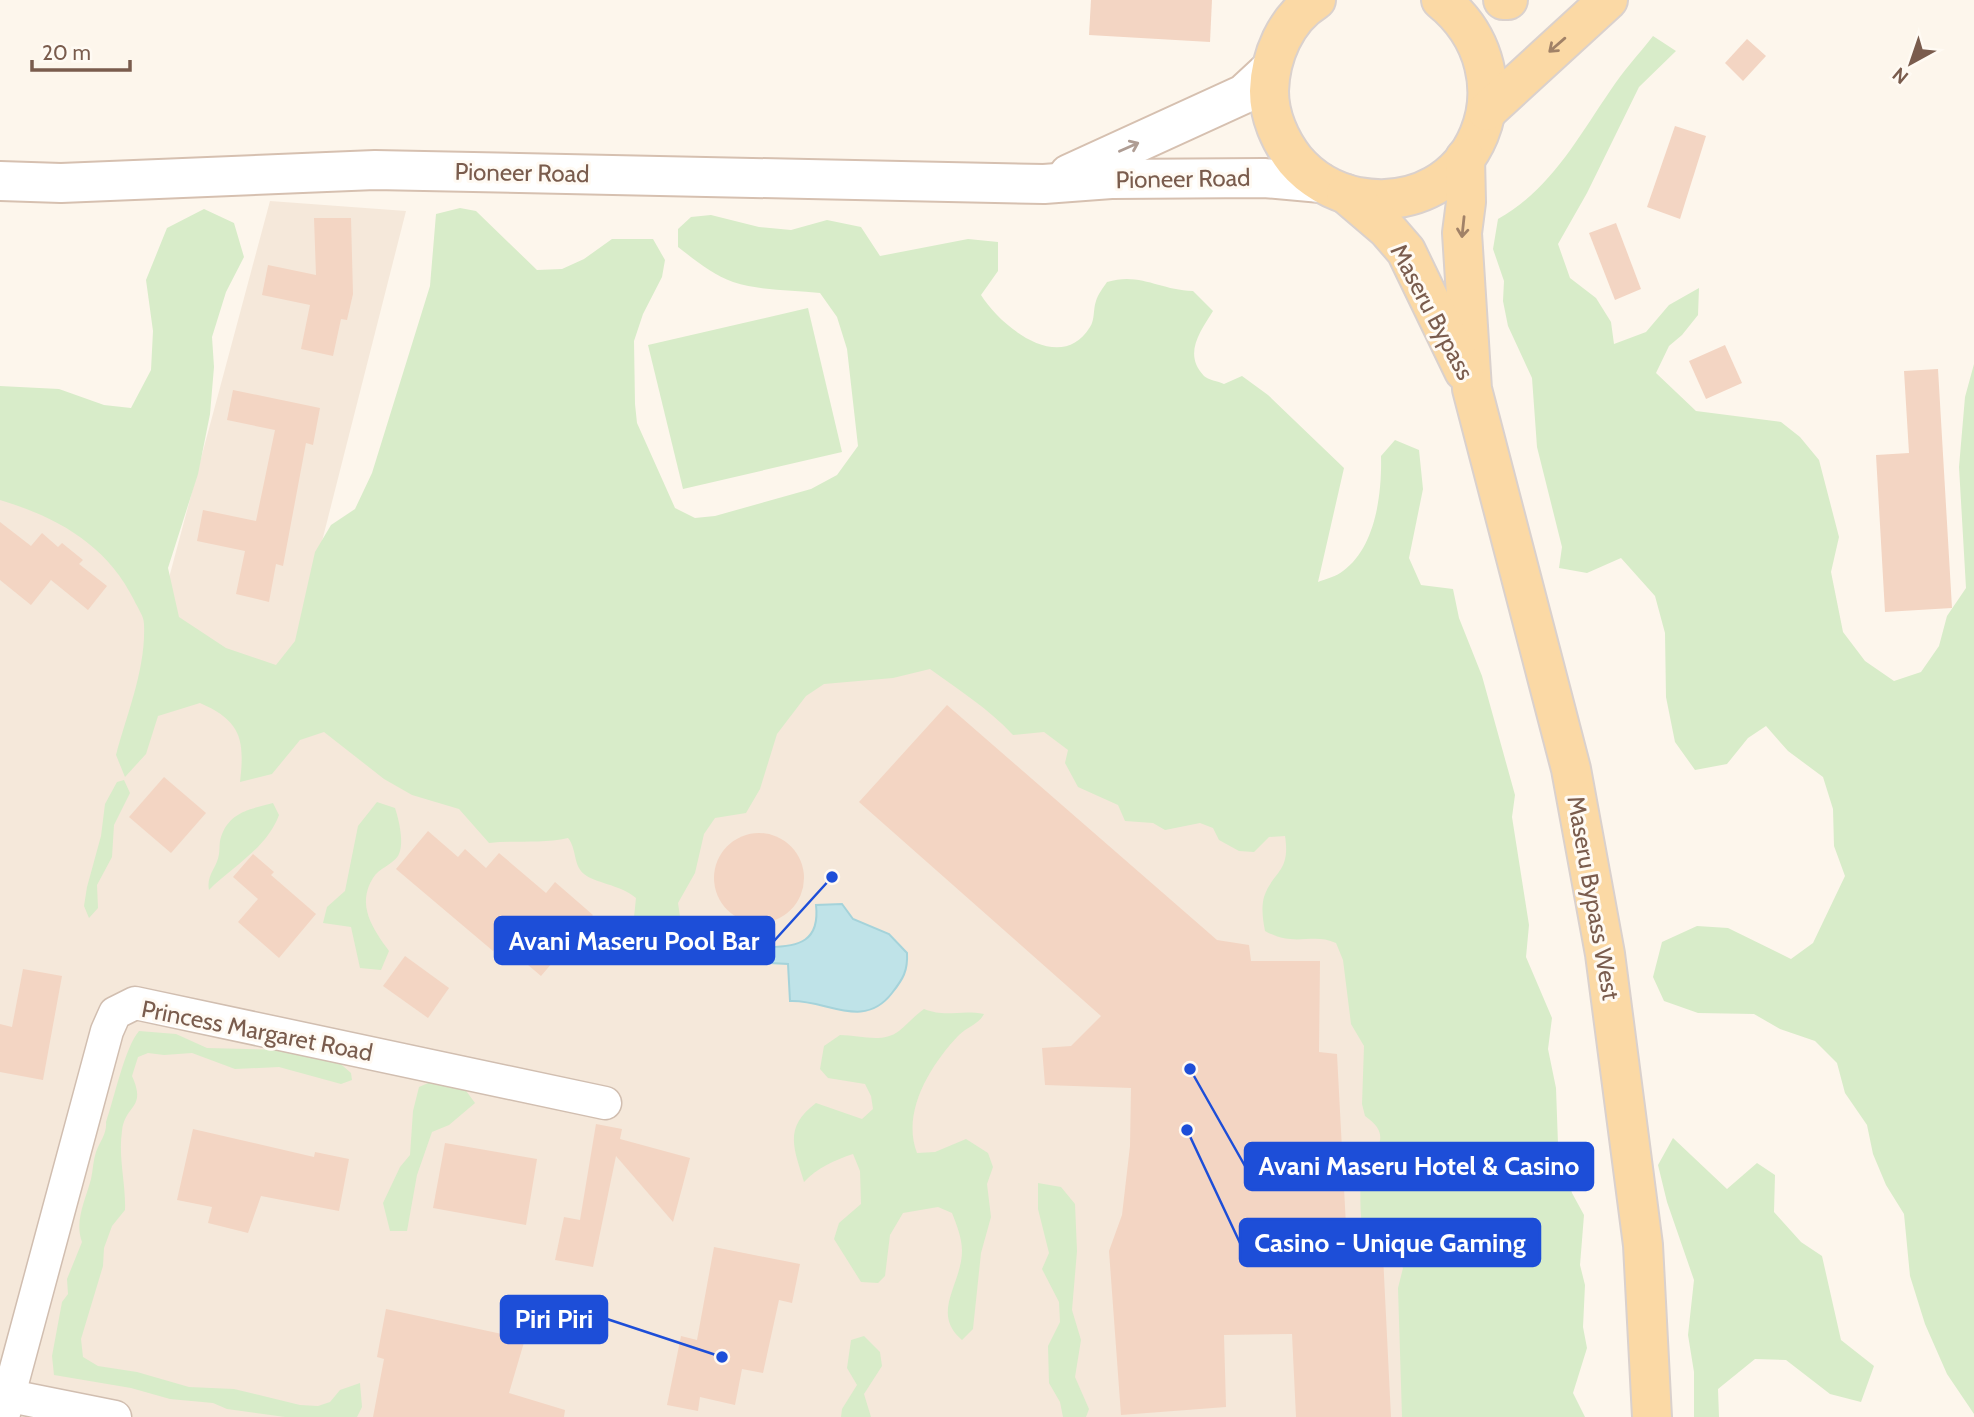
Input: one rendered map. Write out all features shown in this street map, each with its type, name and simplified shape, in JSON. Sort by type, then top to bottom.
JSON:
[{"type":"main road","points":[[1271,69],[1279,44],[1293,21],[1316,0]]},
{"type":"main road","points":[[1333,189],[1372,199],[1411,194],[1446,177],[1465,159],[1479,136],[1487,111],[1489,85],[1484,59],[1473,34],[1457,13],[1441,0]]},
{"type":"main road","points":[[1487,111],[1608,0]]},
{"type":"main road","name":"Pioneer Road","points":[[1044,184],[1244,94],[1271,69]]},
{"type":"main road","name":"Maseru Bypass","points":[[1271,69],[1271,108],[1284,146],[1301,167],[1387,229],[1406,251],[1472,389]]},
{"type":"main road","name":"Maseru Bypass","points":[[1465,159],[1466,202],[1462,233],[1472,389]]},
{"type":"main road","name":"Pioneer Road","points":[[0,181],[61,183],[375,170],[1044,184],[1111,179],[1250,178],[1294,179],[1333,189]]},
{"type":"main road","name":"Maseru Bypass West","points":[[1472,389],[1571,769],[1605,954],[1643,1245],[1652,1417]]},
{"type":"street","name":"Princess Margaret Road","points":[[4,1402],[107,1031],[115,1013],[135,1003],[606,1103]]},
{"type":"street","points":[[4,1402],[115,1417]]},
{"type":"shaded area","points":[[270,201],[406,211],[288,675],[813,619],[1291,816],[1377,901],[1447,1417],[0,1417],[0,482],[124,541],[155,630]]},
{"type":"green space","points":[[1653,36],[1676,51],[1639,87],[1587,193],[1558,244],[1570,278],[1596,298],[1611,322],[1614,344],[1646,332],[1669,305],[1699,288],[1698,315],[1669,346],[1656,373],[1696,411],[1781,422],[1800,437],[1819,460],[1839,537],[1831,572],[1843,632],[1865,661],[1894,681],[1921,672],[1939,646],[1947,616],[1966,588],[1959,467],[1965,397],[1974,364],[1974,1414],[1947,1374],[1925,1324],[1910,1276],[1904,1214],[1886,1185],[1873,1154],[1867,1125],[1845,1093],[1837,1063],[1815,1041],[1780,1029],[1754,1014],[1698,1013],[1664,1001],[1653,977],[1662,942],[1697,926],[1728,928],[1791,959],[1813,943],[1845,876],[1834,846],[1833,809],[1823,777],[1788,751],[1766,726],[1748,738],[1727,764],[1695,770],[1675,742],[1666,697],[1665,633],[1655,596],[1621,558],[1587,573],[1559,568],[1562,547],[1537,447],[1532,378],[1508,326],[1503,301],[1504,281],[1493,249],[1498,219],[1533,193],[1562,162],[1620,76]]},
{"type":"green space","points":[[460,208],[476,211],[537,270],[562,269],[584,259],[612,239],[653,239],[665,260],[662,277],[643,314],[634,341],[637,423],[675,508],[695,518],[715,516],[811,489],[837,475],[858,446],[847,349],[837,317],[820,293],[765,289],[733,282],[711,271],[678,247],[678,229],[691,217],[711,215],[759,227],[791,230],[827,220],[861,227],[880,256],[968,239],[998,242],[998,271],[981,295],[990,308],[1017,332],[1048,346],[1064,347],[1078,341],[1092,324],[1097,298],[1107,282],[1119,279],[1140,280],[1193,291],[1213,311],[1199,335],[1194,351],[1198,368],[1204,376],[1224,384],[1242,376],[1268,395],[1344,468],[1318,582],[1335,576],[1354,561],[1370,534],[1378,502],[1381,456],[1395,440],[1419,450],[1423,489],[1409,558],[1421,585],[1453,589],[1459,618],[1482,676],[1515,795],[1512,817],[1529,925],[1526,957],[1552,1018],[1548,1049],[1556,1088],[1558,1144],[1572,1193],[1584,1215],[1580,1265],[1585,1285],[1583,1327],[1587,1348],[1573,1393],[1585,1417],[1402,1417],[1398,1288],[1403,1268],[1390,1251],[1368,1243],[1362,1228],[1362,1176],[1380,1139],[1379,1131],[1365,1116],[1362,1104],[1364,1046],[1351,1024],[1343,960],[1336,943],[1319,939],[1285,938],[1265,931],[1263,901],[1267,889],[1283,865],[1285,836],[1269,837],[1254,852],[1239,851],[1219,840],[1213,828],[1200,823],[1165,830],[1153,823],[1125,821],[1118,805],[1078,787],[1065,763],[1068,750],[1044,732],[1013,735],[984,708],[930,669],[893,678],[824,684],[806,696],[777,734],[760,789],[746,813],[715,818],[704,834],[695,873],[678,903],[682,930],[675,942],[658,948],[642,939],[633,927],[636,898],[584,874],[578,866],[568,838],[489,843],[459,809],[412,795],[384,779],[324,732],[300,740],[272,774],[240,782],[242,754],[237,733],[224,717],[200,703],[158,716],[146,754],[125,777],[116,755],[139,674],[144,641],[143,618],[123,581],[95,549],[41,515],[0,500],[0,386],[59,389],[104,405],[131,408],[151,370],[153,331],[146,280],[167,228],[204,209],[234,223],[244,257],[226,292],[212,337],[214,367],[210,414],[198,474],[168,568],[179,617],[226,648],[276,665],[295,641],[315,552],[331,525],[355,509],[372,473],[430,286],[436,214]]},
{"type":"green space","points":[[808,308],[842,452],[683,489],[648,345]]},
{"type":"green space","points":[[124,780],[130,793],[114,825],[112,857],[97,885],[98,908],[89,918],[84,906],[101,836],[105,804],[117,782]]},
{"type":"green space","points":[[377,802],[395,808],[401,839],[398,856],[373,878],[366,898],[372,925],[389,951],[381,970],[360,968],[351,927],[323,923],[327,907],[345,891],[358,826]]},
{"type":"green space","points":[[273,803],[279,815],[274,827],[258,847],[209,890],[209,880],[218,859],[221,837],[229,822],[241,813]]},
{"type":"green space","points":[[924,1009],[940,1013],[984,1014],[959,1035],[938,1060],[922,1090],[913,1121],[917,1153],[935,1152],[966,1139],[988,1153],[993,1167],[987,1184],[991,1217],[981,1253],[973,1329],[962,1340],[948,1319],[950,1298],[962,1251],[952,1213],[938,1207],[903,1213],[890,1235],[885,1276],[878,1283],[861,1282],[834,1239],[839,1223],[861,1204],[860,1171],[853,1154],[827,1165],[804,1182],[795,1149],[795,1130],[799,1121],[816,1103],[862,1119],[873,1109],[865,1084],[828,1078],[820,1069],[824,1046],[840,1035],[878,1038],[892,1035]]},
{"type":"green space","points":[[139,1031],[176,1034],[207,1048],[290,1050],[335,1059],[351,1073],[352,1080],[341,1084],[279,1067],[235,1069],[192,1053],[148,1053],[138,1057],[132,1076],[136,1087],[136,1101],[124,1122],[121,1141],[125,1210],[112,1226],[104,1248],[103,1266],[81,1339],[83,1357],[98,1366],[137,1372],[189,1387],[234,1389],[300,1405],[318,1406],[330,1402],[340,1390],[360,1383],[362,1407],[357,1417],[285,1417],[227,1409],[213,1403],[170,1399],[131,1388],[54,1375],[52,1356],[62,1302],[68,1294],[67,1279],[82,1242],[80,1218],[95,1155],[104,1134],[125,1061]]},
{"type":"green space","points":[[435,1080],[458,1080],[475,1103],[449,1125],[432,1132],[417,1175],[407,1231],[390,1231],[383,1203],[400,1167],[410,1155],[413,1111],[419,1087]]},
{"type":"green space","points":[[1673,1138],[1727,1189],[1757,1163],[1775,1175],[1774,1212],[1801,1242],[1822,1256],[1841,1340],[1874,1366],[1861,1402],[1830,1394],[1786,1360],[1755,1359],[1718,1389],[1719,1417],[1694,1417],[1694,1372],[1688,1335],[1694,1280],[1667,1202],[1658,1165]]},
{"type":"green space","points":[[1038,1183],[1061,1187],[1075,1204],[1077,1251],[1072,1310],[1081,1340],[1075,1377],[1089,1409],[1086,1417],[1063,1417],[1060,1402],[1049,1383],[1048,1346],[1060,1322],[1059,1302],[1042,1269],[1049,1253],[1038,1209]]},
{"type":"green space","points":[[864,1336],[880,1352],[882,1366],[864,1394],[871,1417],[841,1417],[842,1409],[857,1385],[847,1368],[851,1340]]},
{"type":"water","points":[[842,904],[853,919],[889,934],[907,953],[907,965],[902,979],[881,1004],[869,1010],[856,1012],[790,1001],[788,964],[770,963],[769,947],[798,943],[811,934],[815,927],[816,905]]},
{"type":"building","points":[[1091,0],[1212,0],[1210,42],[1089,35]]},
{"type":"building","points":[[1747,39],[1766,56],[1743,81],[1725,63]]},
{"type":"building","points":[[1675,126],[1706,136],[1680,219],[1647,207]]},
{"type":"building","points":[[314,218],[351,218],[353,294],[347,320],[341,319],[333,356],[301,349],[310,305],[262,295],[268,265],[316,275]]},
{"type":"building","points":[[1616,223],[1641,289],[1615,300],[1589,233]]},
{"type":"building","points":[[1725,345],[1742,383],[1706,399],[1689,361]]},
{"type":"building","points":[[1938,369],[1952,608],[1885,612],[1876,455],[1909,453],[1904,371]]},
{"type":"building","points":[[233,390],[320,408],[313,445],[306,443],[283,566],[276,564],[269,602],[236,594],[245,551],[197,541],[203,510],[256,521],[275,430],[227,420]]},
{"type":"building","points":[[0,522],[31,546],[42,533],[58,547],[62,543],[83,560],[79,564],[107,586],[88,610],[51,580],[31,605],[0,580]]},
{"type":"building","points":[[947,705],[1217,940],[1249,945],[1251,961],[1320,961],[1319,1052],[1337,1054],[1347,1245],[1358,1244],[1358,1257],[1383,1255],[1391,1417],[1296,1417],[1292,1334],[1224,1335],[1226,1407],[1121,1415],[1109,1251],[1122,1215],[1130,1146],[1131,1088],[1045,1085],[1042,1048],[1071,1046],[1101,1016],[859,802]]},
{"type":"building","points":[[164,777],[206,813],[171,853],[129,817]]},
{"type":"building","points":[[428,831],[458,857],[465,849],[486,868],[499,853],[546,893],[555,882],[593,915],[541,976],[501,942],[493,951],[396,869]]},
{"type":"building","points":[[759,833],[776,837],[791,846],[800,861],[804,878],[800,895],[791,910],[776,919],[759,923],[742,919],[727,910],[718,895],[714,878],[718,861],[727,846],[742,837]]},
{"type":"building","points":[[253,854],[274,872],[271,875],[316,914],[279,958],[238,922],[258,899],[233,877]]},
{"type":"building","points":[[405,956],[449,988],[428,1018],[383,986]]},
{"type":"building","points":[[23,969],[62,976],[43,1080],[0,1072],[0,1024],[12,1027]]},
{"type":"building","points":[[596,1124],[622,1129],[620,1139],[690,1158],[673,1222],[616,1156],[593,1267],[555,1260],[564,1217],[580,1220]]},
{"type":"building","points":[[193,1129],[314,1157],[315,1152],[349,1159],[339,1211],[261,1196],[248,1233],[208,1223],[212,1207],[177,1200]]},
{"type":"building","points":[[445,1143],[537,1159],[526,1225],[433,1208]]},
{"type":"building","points":[[714,1247],[800,1264],[792,1303],[779,1300],[763,1373],[742,1369],[735,1405],[700,1397],[698,1411],[667,1405],[681,1336],[697,1340]]},
{"type":"building","points":[[386,1309],[525,1339],[509,1393],[565,1410],[564,1417],[373,1417],[384,1359],[377,1357]]},
{"type":"place","name":"Avani Maseru Pool Bar","points":[[832,877]]},
{"type":"place","name":"Avani Maseru Hotel & Casino","points":[[1190,1069]]},
{"type":"place","name":"Casino - Unique Gaming","points":[[1187,1130]]},
{"type":"place","name":"Piri Piri","points":[[722,1357]]}]
